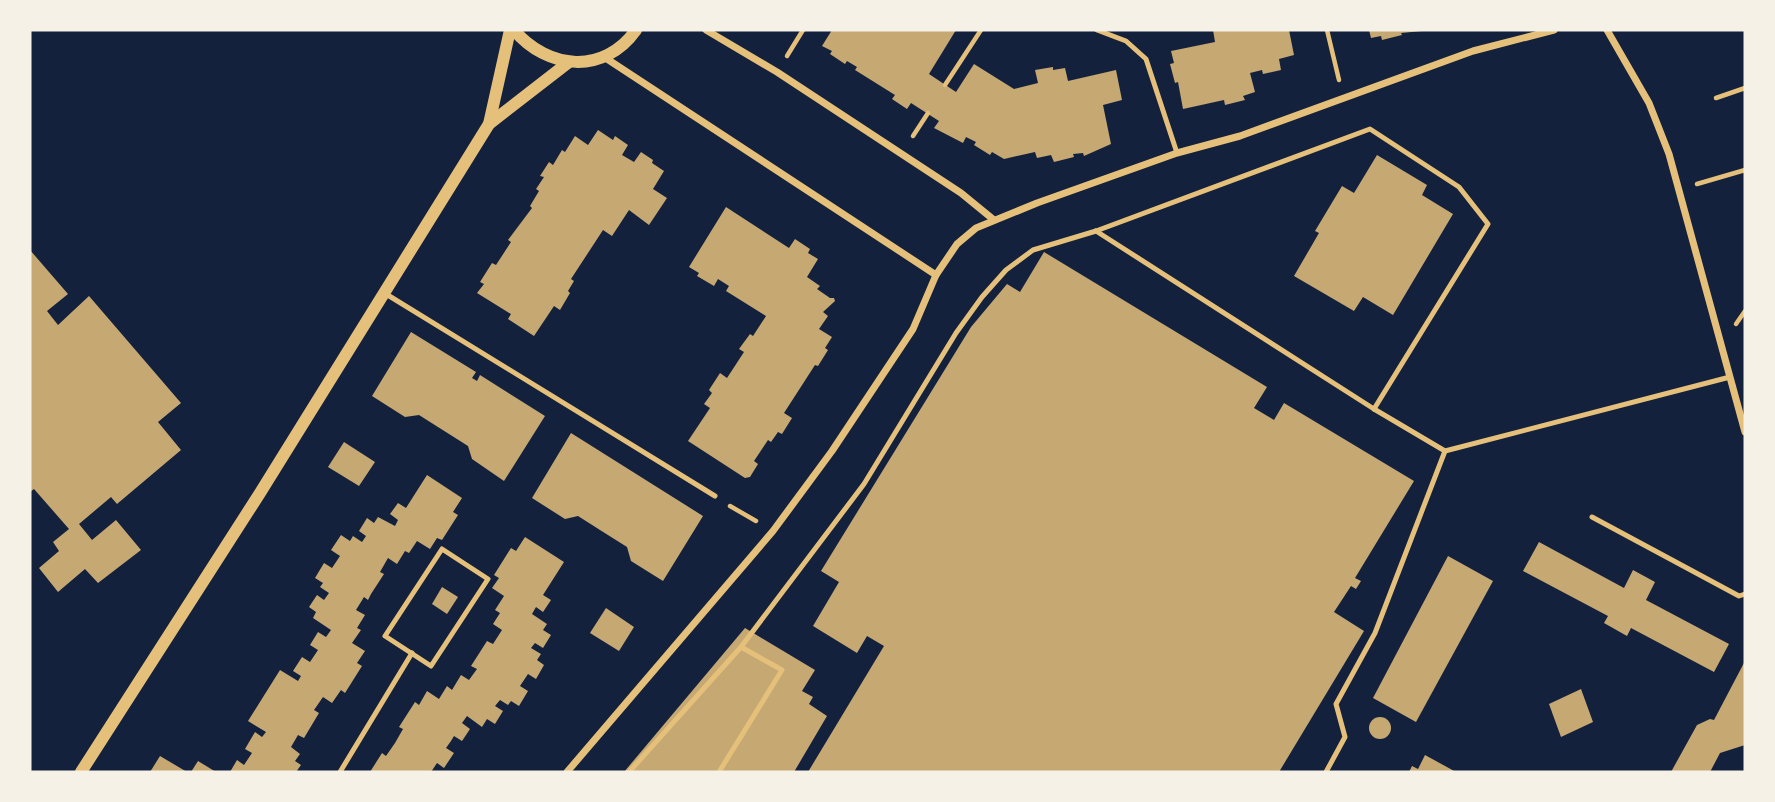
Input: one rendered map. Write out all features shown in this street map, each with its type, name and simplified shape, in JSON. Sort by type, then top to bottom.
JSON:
[{"type":"street","points":[[512,30],[526,44],[546,56],[569,62],[587,62],[604,57],[621,47],[636,30]]},
{"type":"street","points":[[81,772],[260,493],[489,124],[512,30]]},
{"type":"street","points":[[706,30],[777,72],[961,192],[994,220]]},
{"type":"street","points":[[567,772],[773,531],[832,452],[913,329],[936,275],[957,244],[976,228],[1177,153],[1240,136],[1473,51],[1554,30]]},
{"type":"street","points":[[1607,30],[1649,103],[1669,154],[1745,432]]},
{"type":"street","points":[[604,57],[936,275]]},
{"type":"street","points":[[489,124],[569,62]]},
{"type":"lane","points":[[1097,30],[1126,41],[1146,59],[1177,153]]},
{"type":"lane","points":[[629,772],[741,647],[864,484],[956,333],[982,297],[1006,270],[1033,250],[1096,231],[1370,130],[1459,187],[1488,224],[1374,409]]},
{"type":"lane","points":[[1096,231],[1374,409],[1445,451],[1730,377]]},
{"type":"lane","points":[[383,292],[715,496]]},
{"type":"lane","points":[[1326,772],[1345,737],[1335,704],[1375,633],[1445,451]]},
{"type":"lane","points":[[1592,517],[1739,596],[1745,594]]},
{"type":"lane","points":[[442,550],[488,579],[431,666],[412,653],[385,636],[442,550]]},
{"type":"lane","points":[[719,772],[782,670],[741,647]]},
{"type":"lane","points":[[340,772],[412,653]]},
{"type":"path","points":[[777,72],[803,30]]},
{"type":"path","points":[[945,85],[981,30]]},
{"type":"path","points":[[1327,30],[1344,98]]},
{"type":"path","points":[[1716,98],[1745,88]]},
{"type":"path","points":[[902,154],[928,113]]},
{"type":"path","points":[[1679,190],[1745,170]]},
{"type":"path","points":[[715,496],[773,531]]},
{"type":"building","points":[[832,30],[956,30],[929,74],[956,92],[974,64],[1014,89],[1038,83],[1035,70],[1065,68],[1068,81],[1116,70],[1122,100],[1103,105],[1111,144],[1084,156],[1083,153],[1073,154],[1074,157],[1054,162],[1051,155],[1037,158],[1035,152],[1004,159],[992,152],[990,155],[966,137],[963,143],[934,128],[939,121],[911,103],[907,109],[892,99],[895,95],[855,70],[857,67],[847,61],[845,64],[830,54],[832,51],[822,46]]},
{"type":"building","points":[[1213,30],[1289,30],[1294,55],[1279,59],[1281,70],[1263,74],[1262,70],[1250,73],[1255,92],[1243,96],[1245,100],[1225,105],[1224,100],[1183,109],[1178,82],[1175,83],[1170,64],[1174,63],[1171,51],[1215,42]]},
{"type":"building","points":[[1369,30],[1422,31],[1401,33],[1402,35],[1382,40],[1381,36],[1371,38]]},
{"type":"building","points":[[598,130],[613,140],[615,136],[628,145],[622,155],[634,162],[641,152],[653,160],[652,163],[664,171],[653,189],[667,198],[649,225],[629,210],[612,236],[603,230],[571,279],[574,281],[568,291],[570,293],[560,310],[554,306],[534,336],[508,319],[511,314],[477,293],[484,284],[480,282],[492,263],[496,265],[511,242],[508,240],[532,208],[530,206],[539,191],[536,189],[544,177],[540,176],[549,162],[553,165],[575,136],[588,145]]},
{"type":"building","points":[[1377,155],[1427,185],[1422,195],[1453,214],[1393,315],[1363,297],[1354,311],[1294,276],[1319,233],[1315,231],[1342,186],[1354,193]]},
{"type":"building","points":[[726,207],[789,248],[795,239],[810,249],[808,253],[818,259],[807,277],[820,286],[817,289],[835,301],[823,312],[828,316],[819,329],[832,337],[825,348],[828,350],[784,413],[792,418],[782,434],[778,432],[771,442],[768,440],[754,461],[758,464],[750,477],[745,478],[688,441],[710,408],[704,404],[712,393],[709,390],[720,373],[727,378],[744,352],[739,349],[750,334],[753,336],[766,316],[726,291],[729,286],[718,279],[714,286],[697,276],[699,273],[689,267]]},
{"type":"building","points":[[30,250],[68,294],[47,311],[58,325],[89,296],[181,403],[158,422],[181,450],[117,504],[111,497],[79,524],[92,540],[116,520],[141,550],[98,583],[85,569],[58,592],[39,568],[59,551],[53,542],[69,529],[34,489],[30,492]]},
{"type":"building","points":[[1044,252],[1267,387],[1254,408],[1274,420],[1284,403],[1414,481],[1355,578],[1361,581],[1356,589],[1351,586],[1334,612],[1364,631],[1279,772],[808,772],[884,646],[867,636],[857,653],[813,626],[839,582],[821,571],[971,327],[1007,284],[1020,292]]},
{"type":"building","points":[[411,332],[476,372],[472,378],[477,381],[480,375],[545,416],[504,481],[472,459],[468,446],[419,415],[405,417],[372,396]]},
{"type":"building","points":[[571,433],[703,516],[663,581],[631,561],[627,547],[578,516],[565,519],[532,498]]},
{"type":"building","points":[[344,442],[375,462],[359,486],[328,467]]},
{"type":"building","points":[[427,475],[462,498],[453,512],[458,515],[442,540],[437,538],[430,549],[417,541],[409,553],[405,551],[397,564],[388,558],[380,572],[384,574],[368,600],[364,597],[356,610],[365,615],[357,628],[361,630],[352,643],[365,651],[357,663],[362,666],[345,693],[341,690],[332,703],[323,697],[314,710],[319,713],[304,738],[298,735],[291,747],[300,754],[295,761],[301,765],[296,772],[230,772],[237,760],[244,765],[252,753],[245,749],[255,732],[262,737],[266,732],[248,721],[280,670],[298,681],[301,676],[293,671],[302,657],[310,662],[318,650],[310,645],[318,632],[326,637],[331,630],[313,618],[316,612],[309,607],[317,595],[324,600],[329,593],[320,587],[323,583],[315,578],[324,563],[332,568],[340,556],[331,550],[341,535],[350,541],[353,536],[362,542],[366,536],[359,531],[367,518],[374,523],[378,517],[395,526],[398,520],[390,514],[398,503],[406,508]]},
{"type":"building","points":[[525,537],[564,562],[543,595],[551,600],[543,612],[536,607],[532,614],[547,624],[543,630],[551,635],[543,648],[535,643],[531,648],[541,654],[537,660],[544,665],[536,679],[528,674],[520,686],[528,691],[519,706],[511,701],[508,705],[500,700],[495,706],[503,711],[495,724],[487,719],[482,727],[467,716],[462,723],[470,729],[462,741],[454,736],[446,748],[454,753],[444,768],[437,763],[431,772],[370,772],[382,753],[386,756],[395,743],[403,729],[399,727],[415,702],[419,705],[427,691],[439,699],[447,686],[452,690],[461,675],[469,680],[477,669],[471,666],[487,641],[493,644],[502,630],[493,624],[500,613],[495,610],[504,596],[492,588],[499,578],[494,575],[511,548],[516,551]]},
{"type":"building","points":[[1539,542],[1624,588],[1633,570],[1655,582],[1646,600],[1729,644],[1714,672],[1631,628],[1627,636],[1604,623],[1608,616],[1523,571]]},
{"type":"building","points":[[1448,556],[1493,581],[1416,722],[1373,698]]},
{"type":"building","points":[[442,587],[458,597],[447,614],[432,604]]},
{"type":"building","points":[[606,608],[634,627],[619,651],[590,633]]},
{"type":"building","points":[[745,628],[815,670],[802,691],[813,697],[809,704],[827,716],[794,772],[624,772]]},
{"type":"building","points":[[1745,661],[1745,745],[1720,753],[1710,772],[1671,772],[1697,725],[1714,720]]},
{"type":"building","points":[[1581,689],[1593,722],[1561,737],[1549,704]]},
{"type":"building","points":[[1380,717],[1388,720],[1391,728],[1388,736],[1380,739],[1372,736],[1369,728],[1372,720]]},
{"type":"building","points":[[1425,755],[1456,772],[1409,772],[1412,766],[1418,769]]},
{"type":"building","points":[[160,756],[187,772],[150,772]]},
{"type":"building","points":[[198,761],[216,772],[191,772]]}]
